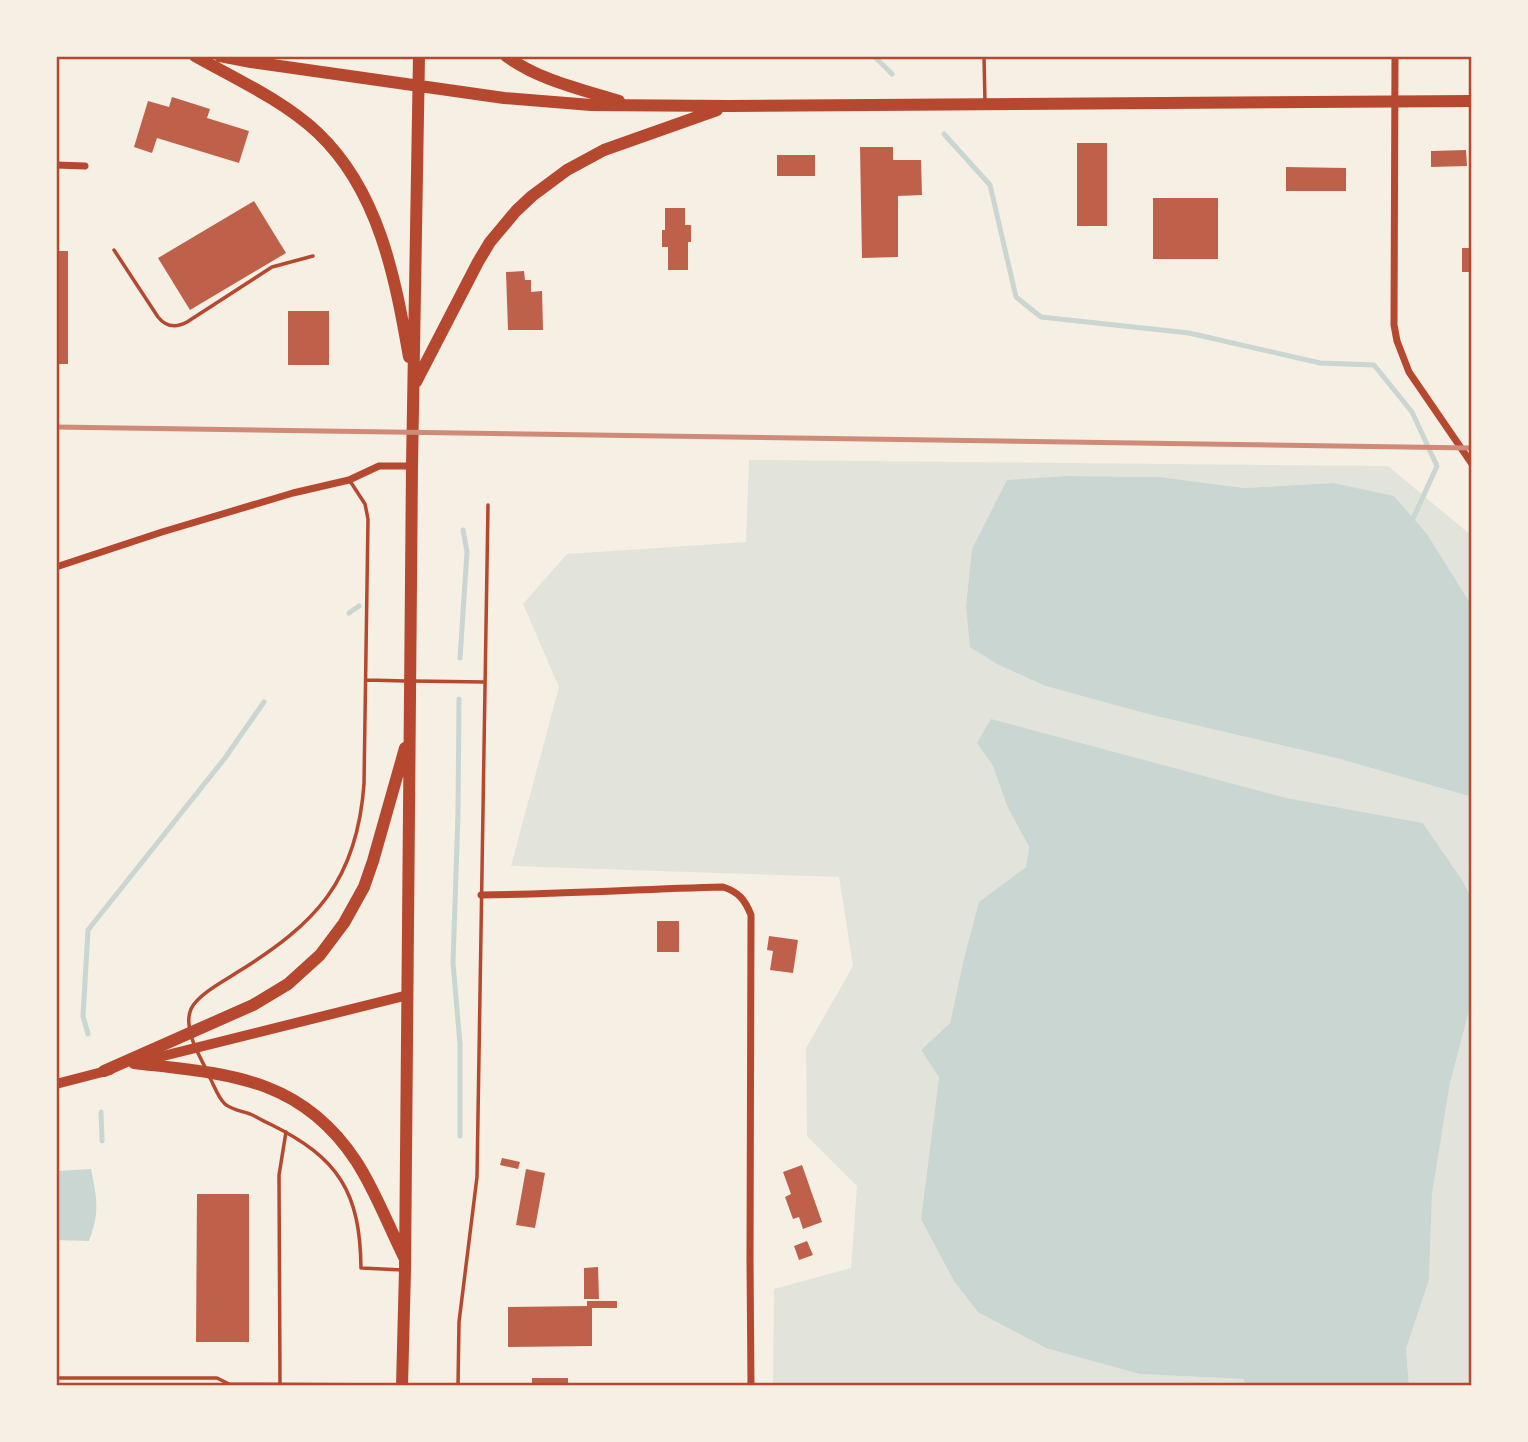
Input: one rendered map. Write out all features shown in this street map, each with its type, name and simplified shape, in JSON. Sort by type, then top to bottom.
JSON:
[{"type":"highway","points":[[195,56],[298,116],[318,133],[355,178],[373,217],[388,261],[414,385]]},
{"type":"highway","points":[[220,56],[546,102],[636,106],[1472,101]]},
{"type":"highway","points":[[251,62],[277,56]]},
{"type":"highway","points":[[402,1385],[419,56]]},
{"type":"highway","points":[[506,56],[530,71],[554,81],[636,106]]},
{"type":"highway","points":[[414,385],[478,262],[516,211],[532,196],[567,170],[604,150],[729,106]]},
{"type":"highway","points":[[104,1071],[253,1005],[305,970],[333,939],[350,914],[369,874],[410,731]]},
{"type":"highway","points":[[134,1063],[247,1080],[297,1101],[322,1120],[356,1162],[405,1265]]},
{"type":"main road","points":[[56,1083],[408,995]]},
{"type":"street","points":[[1395,56],[1396,341],[1409,372],[1472,464]]},
{"type":"street","points":[[56,165],[85,166]]},
{"type":"street","points":[[56,567],[293,493],[349,480],[379,466],[412,466]]},
{"type":"street","points":[[481,895],[723,887],[734,891],[746,901],[751,915],[751,1386]]},
{"type":"lane","points":[[984,56],[985,105]]},
{"type":"lane","points":[[114,250],[158,317],[168,325],[175,326],[187,322],[272,267],[313,256]]},
{"type":"lane","points":[[349,480],[366,504],[368,519],[362,805],[355,844],[326,898],[303,926],[281,944],[196,1001],[189,1021],[195,1048],[224,1103],[286,1132],[312,1149],[341,1179],[358,1225],[361,1268],[405,1265]]},
{"type":"lane","points":[[458,1386],[460,1322],[477,1177],[488,505]]},
{"type":"lane","points":[[366,680],[485,682]]},
{"type":"lane","points":[[281,1384],[279,1175],[286,1132]]},
{"type":"lane","points":[[56,1378],[218,1378],[229,1384],[402,1385]]},
{"type":"shaded area","points":[[749,460],[1388,466],[1472,536],[1472,606],[1427,534],[1333,483],[1244,488],[1160,477],[1065,476],[1007,481],[972,549],[1152,715],[1340,759],[1472,797],[1472,899],[1423,823],[977,743],[993,766],[1007,806],[1029,847],[1026,867],[979,903],[950,1023],[921,1050],[939,1077],[921,1219],[1140,1374],[1243,1379],[1247,1386],[773,1386],[774,1289],[851,1268],[857,1186],[807,1136],[806,1048],[853,966],[839,877],[511,866],[559,687],[523,604],[567,554],[746,542]]},
{"type":"shaded area","points":[[1065,476],[1160,477],[1244,488],[1333,483],[1394,496],[1427,534],[1472,606],[1472,797],[1340,759],[1152,715],[1046,686],[997,664],[970,647],[966,607],[972,549],[1007,480]]},
{"type":"shaded area","points":[[991,719],[1286,798],[1423,823],[1462,880],[1472,899],[1472,1000],[1450,1083],[1432,1194],[1429,1280],[1406,1349],[1409,1386],[1247,1386],[1243,1379],[1140,1374],[1046,1348],[978,1312],[954,1281],[921,1219],[939,1077],[921,1050],[950,1023],[979,902],[1026,867],[1029,847],[1007,806],[993,766],[977,743]]},
{"type":"shaded area","points":[[1472,1000],[1472,1386],[1409,1386],[1406,1349],[1429,1280],[1432,1194],[1450,1083]]},
{"type":"shaded area","points":[[91,1169],[96,1205],[89,1241],[56,1240],[56,1171]]},
{"type":"building","points":[[172,97],[210,109],[207,118],[249,131],[239,163],[157,138],[152,153],[134,147],[148,101],[169,107]]},
{"type":"building","points":[[1077,143],[1107,143],[1107,226],[1077,226]]},
{"type":"building","points":[[860,147],[893,147],[893,160],[921,160],[922,195],[898,196],[898,257],[862,258]]},
{"type":"building","points":[[1466,150],[1467,166],[1431,167],[1431,151]]},
{"type":"building","points":[[777,155],[815,155],[815,176],[777,176]]},
{"type":"building","points":[[1286,167],[1346,168],[1346,191],[1286,191]]},
{"type":"building","points":[[1153,198],[1218,198],[1218,259],[1153,259]]},
{"type":"building","points":[[254,201],[286,253],[190,310],[158,258]]},
{"type":"building","points":[[665,208],[685,208],[685,225],[691,225],[688,270],[668,270],[668,247],[662,247]]},
{"type":"building","points":[[1462,248],[1472,248],[1472,272],[1462,272]]},
{"type":"building","points":[[56,251],[68,251],[68,364],[56,364]]},
{"type":"building","points":[[524,271],[525,280],[531,280],[531,292],[542,291],[543,330],[508,330],[506,272]]},
{"type":"building","points":[[288,311],[329,311],[329,365],[288,365]]},
{"type":"building","points":[[657,921],[679,921],[679,952],[657,952]]},
{"type":"building","points":[[769,936],[798,940],[793,973],[770,970],[773,951],[767,950]]},
{"type":"building","points":[[502,1158],[520,1162],[518,1169],[500,1165]]},
{"type":"building","points":[[802,1165],[822,1222],[803,1229],[799,1217],[793,1219],[785,1197],[791,1194],[783,1172]]},
{"type":"building","points":[[526,1169],[545,1173],[535,1228],[516,1225]]},
{"type":"building","points":[[197,1194],[249,1194],[249,1342],[196,1342]]},
{"type":"building","points":[[807,1241],[813,1255],[799,1260],[794,1246]]},
{"type":"building","points":[[598,1267],[599,1299],[584,1299],[584,1268]]},
{"type":"building","points":[[587,1301],[617,1301],[617,1308],[592,1308],[592,1346],[508,1347],[508,1307],[587,1306]]},
{"type":"building","points":[[532,1378],[568,1378],[568,1386],[532,1386]]},
{"type":"waterway","points":[[874,56],[892,74]]},
{"type":"waterway","points":[[944,134],[990,185],[1016,297],[1041,317],[1189,333],[1320,363],[1374,365],[1412,412],[1437,466],[1411,523]]},
{"type":"waterway","points":[[460,658],[467,552],[463,530]]},
{"type":"waterway","points":[[349,613],[359,606]]},
{"type":"waterway","points":[[459,699],[453,963],[460,1044],[460,1136]]},
{"type":"waterway","points":[[88,1034],[83,1016],[88,930],[225,758],[264,702]]},
{"type":"waterway","points":[[101,1112],[102,1141]]},
{"type":"railway","points":[[56,427],[1472,448]]}]
